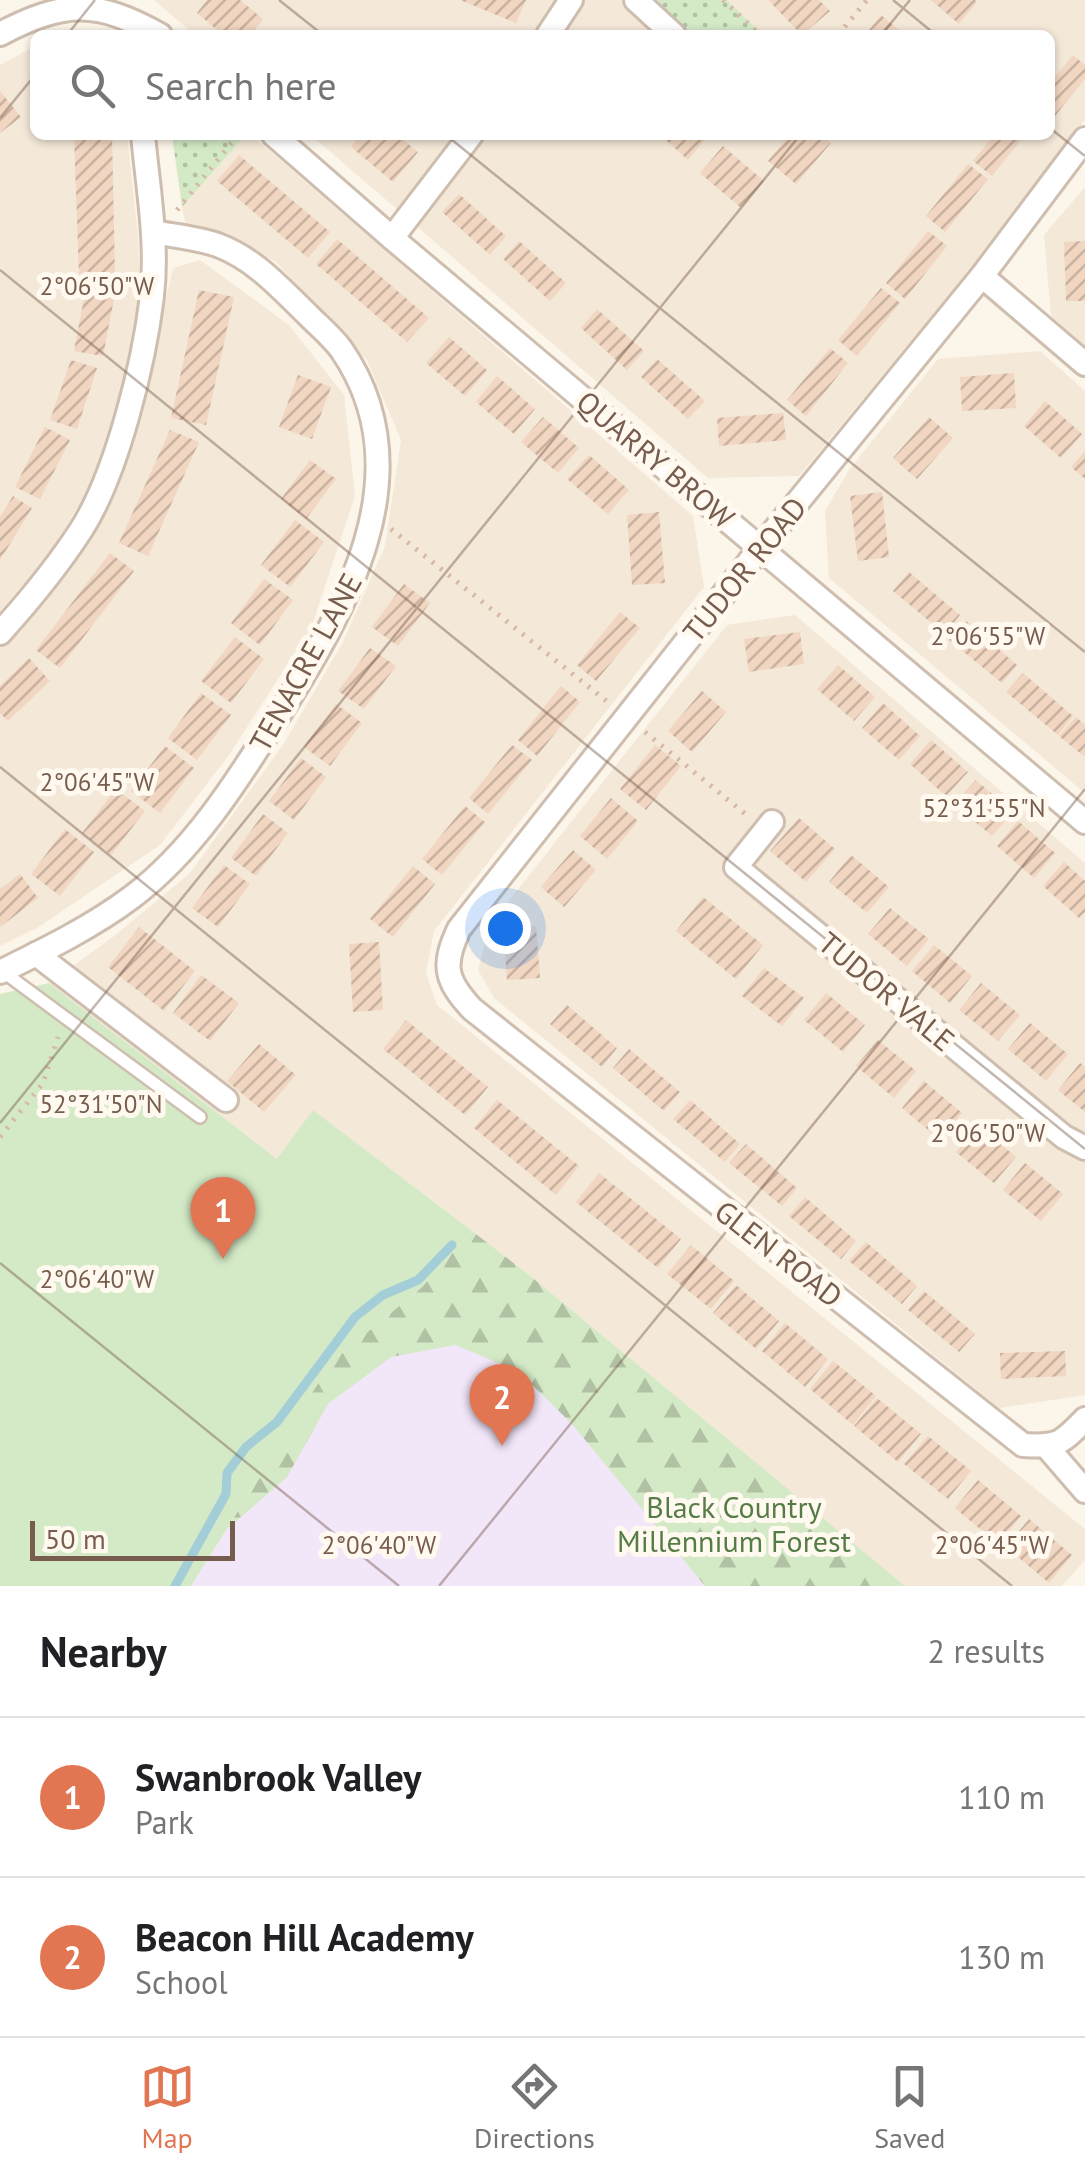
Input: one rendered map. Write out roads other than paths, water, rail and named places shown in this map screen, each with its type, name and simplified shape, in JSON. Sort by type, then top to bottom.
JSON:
[{"type":"street","points":[[551,30],[571,0]]},
{"type":"street","points":[[636,0],[669,30]]},
{"type":"street","points":[[0,34],[37,14],[77,3],[101,2],[132,26]]},
{"type":"street","name":"TUDOR ROAD","points":[[472,1009],[457,993],[448,973],[449,951],[459,929],[761,547],[982,276],[1085,139]]},
{"type":"street","points":[[0,633],[27,604],[83,528],[117,452],[165,234],[144,140]]},
{"type":"street","name":"QUARRY BROW","points":[[280,140],[1085,822]]},
{"type":"street","points":[[392,238],[467,140]]},
{"type":"street","name":"TENACRE LANE","points":[[1,971],[83,929],[134,896],[164,868],[226,796],[314,658],[352,586],[373,515],[378,471],[374,426],[360,383],[340,347],[260,268],[220,246],[165,234]]},
{"type":"street","points":[[982,276],[1085,364]]},
{"type":"street","name":"TUDOR VALE","points":[[769,826],[736,866],[1064,1138],[1085,1148]]},
{"type":"street","points":[[36,954],[226,1100]]},
{"type":"street","name":"GLEN ROAD","points":[[472,1009],[1022,1445],[1047,1447],[1085,1491]]},
{"type":"street","points":[[1047,1447],[1062,1443],[1085,1419]]},
{"type":"lane","points":[[1,971],[200,1117]]},
{"type":"waterway","points":[[175,1586],[226,1494],[227,1473],[246,1447],[277,1422],[355,1317],[383,1295],[418,1280],[452,1245]]},
{"type":"place","name":"Swanbrook Valley","points":[[223,1259]]},
{"type":"place","name":"Beacon Hill Academy","points":[[502,1446]]},
{"type":"park label","name":"Black Country Millennium Forest","points":[[734,1523]]}]
